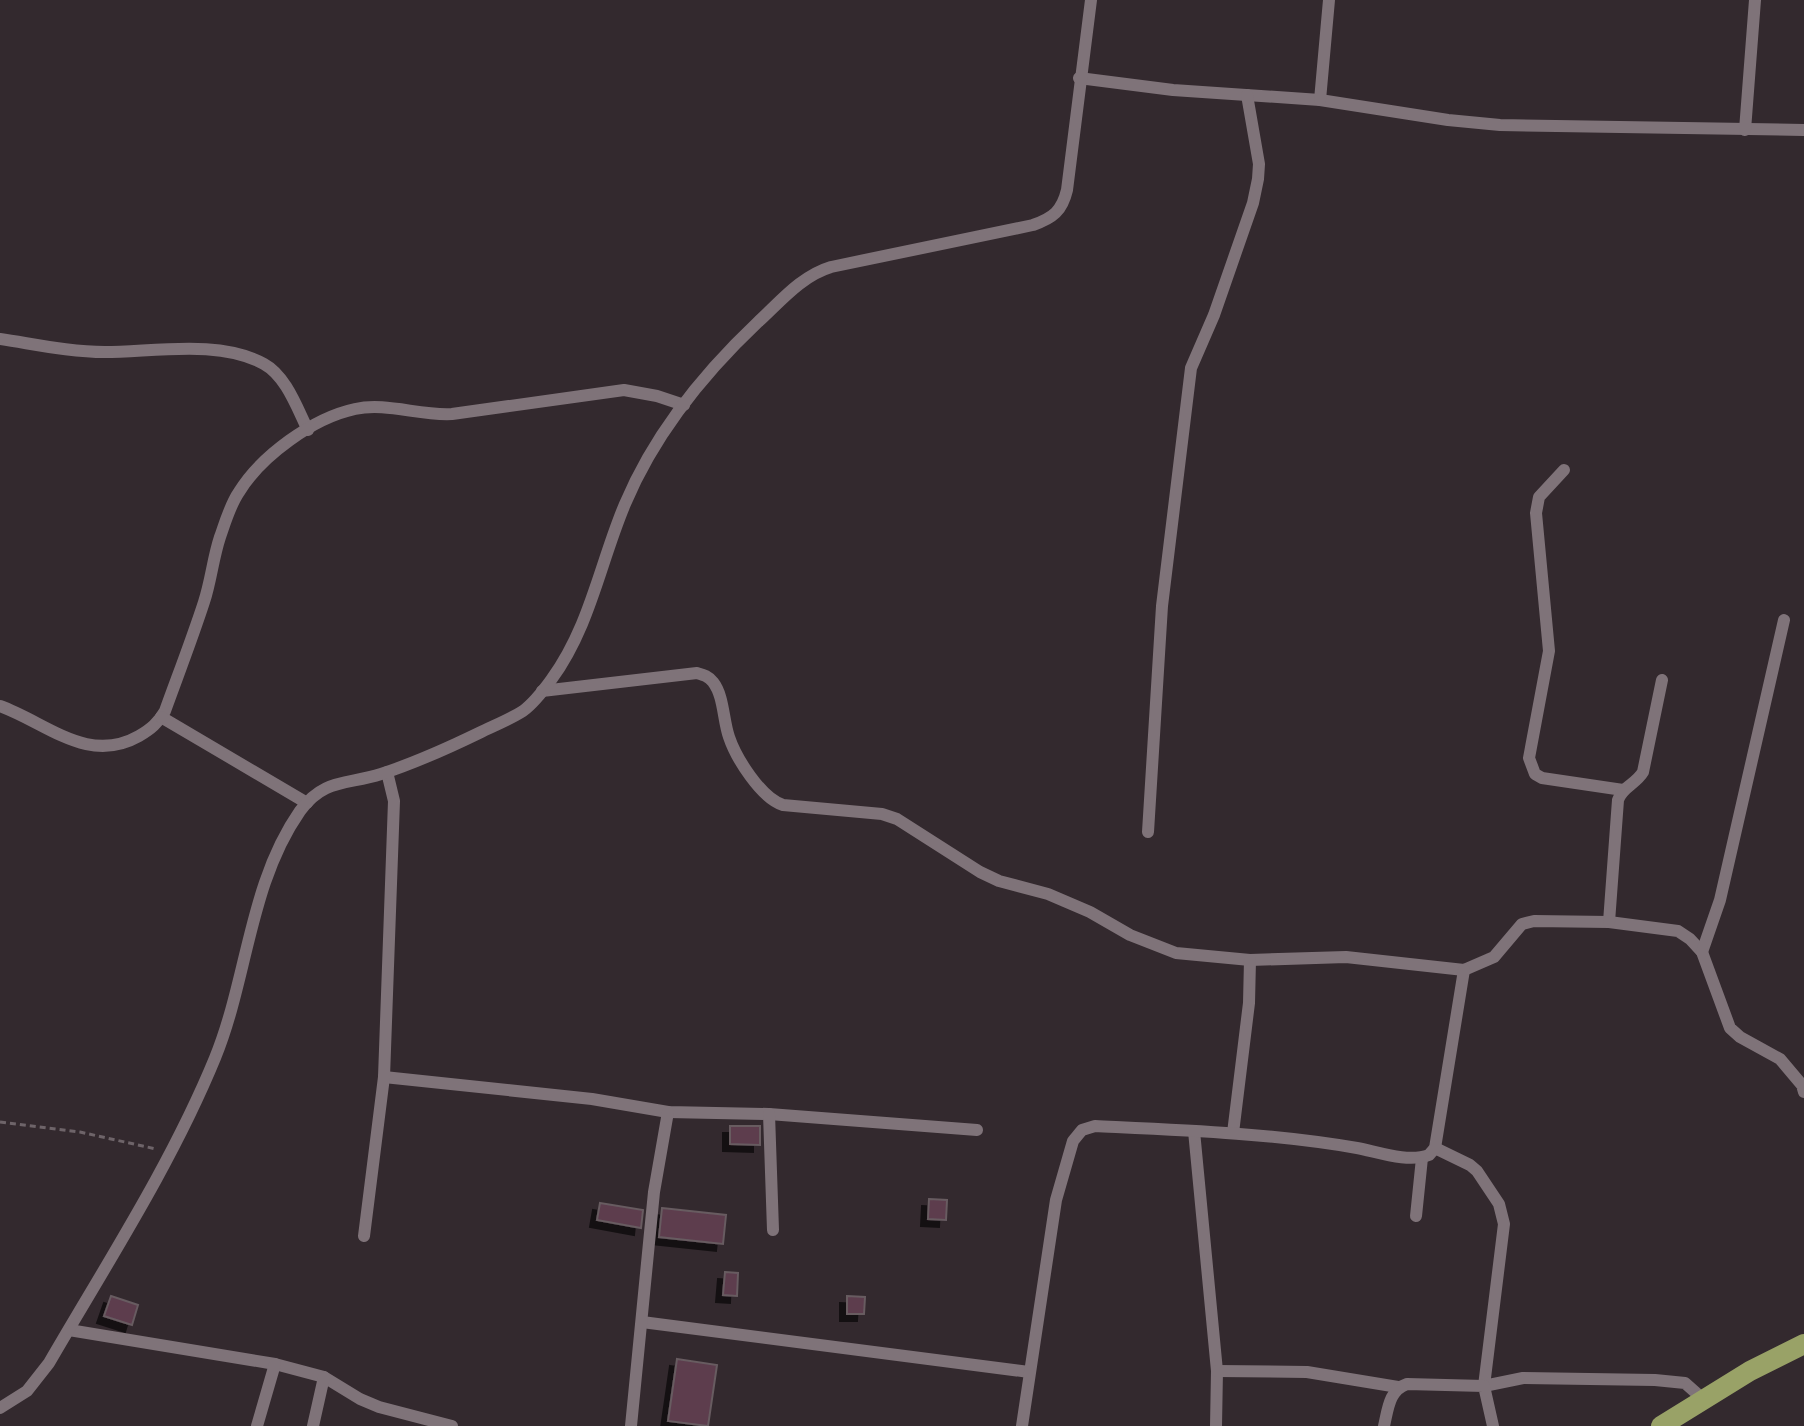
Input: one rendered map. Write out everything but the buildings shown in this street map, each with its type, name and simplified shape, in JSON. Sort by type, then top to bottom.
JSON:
[{"type":"main road","points":[[1661,1426],[1703,1399],[1804,1344]]},
{"type":"street","points":[[0,1408],[27,1391],[49,1363],[171,1152],[224,1037],[269,870],[285,836],[307,803],[330,785],[387,772],[430,756],[525,710],[562,664],[577,636],[631,490],[646,461],[684,405],[752,329],[798,285],[820,270],[1001,233],[1033,225],[1058,214],[1067,190],[1091,0]]},
{"type":"street","points":[[1320,100],[1329,0]]},
{"type":"street","points":[[1745,130],[1755,0]]},
{"type":"street","points":[[1079,78],[1124,85],[1320,100],[1500,125],[1804,130]]},
{"type":"street","points":[[1148,832],[1162,606],[1191,368],[1214,315],[1253,203],[1258,179],[1259,164],[1247,95]]},
{"type":"street","points":[[0,339],[86,351],[192,348],[250,358],[273,370],[283,382],[308,430]]},
{"type":"street","points":[[0,706],[76,742],[97,747],[130,741],[155,726],[205,600],[220,536],[238,493],[271,455],[339,414],[357,408],[452,414],[624,390],[684,405]]},
{"type":"street","points":[[1564,470],[1539,497],[1536,513],[1549,651],[1529,758],[1531,767],[1542,778],[1623,790]]},
{"type":"street","points":[[1702,952],[1720,900],[1784,620]]},
{"type":"street","points":[[542,691],[697,673],[707,675],[717,688],[734,749],[772,802],[882,814],[897,819],[980,872],[999,881],[1048,894],[1090,912],[1130,935],[1176,953],[1250,960],[1346,957],[1464,970],[1494,957],[1522,924],[1534,921],[1609,922],[1678,931],[1702,952],[1730,1028],[1780,1059],[1802,1085],[1804,1092]]},
{"type":"street","points":[[1609,922],[1618,800],[1623,790],[1639,779],[1643,772],[1662,680]]},
{"type":"street","points":[[161,717],[307,803]]},
{"type":"street","points":[[364,1236],[384,1077],[394,801],[387,772]]},
{"type":"street","points":[[1233,1133],[1249,1003],[1250,960]]},
{"type":"street","points":[[1022,1426],[1056,1200],[1073,1141],[1082,1130],[1095,1126],[1233,1133],[1422,1158],[1435,1148],[1464,970]]},
{"type":"street","points":[[384,1077],[592,1099],[668,1112],[769,1114],[977,1130]]},
{"type":"street","points":[[631,1426],[654,1192],[668,1112]]},
{"type":"street","points":[[769,1114],[773,1230]]},
{"type":"street","points":[[1194,1131],[1217,1371],[1216,1426]]},
{"type":"street","points":[[1435,1148],[1470,1165],[1503,1213],[1484,1386],[1493,1426]]},
{"type":"street","points":[[1416,1216],[1422,1158]]},
{"type":"street","points":[[642,1322],[1029,1372]]},
{"type":"street","points":[[69,1330],[275,1364],[324,1377],[379,1407],[452,1426]]},
{"type":"street","points":[[257,1426],[275,1364]]},
{"type":"street","points":[[1217,1371],[1307,1372],[1398,1387],[1407,1384],[1484,1386],[1523,1378],[1664,1380],[1685,1383],[1703,1399]]},
{"type":"street","points":[[313,1426],[324,1377]]},
{"type":"street","points":[[1384,1426],[1392,1394],[1398,1387]]},
{"type":"path","points":[[0,1122],[80,1132],[171,1152]]}]
